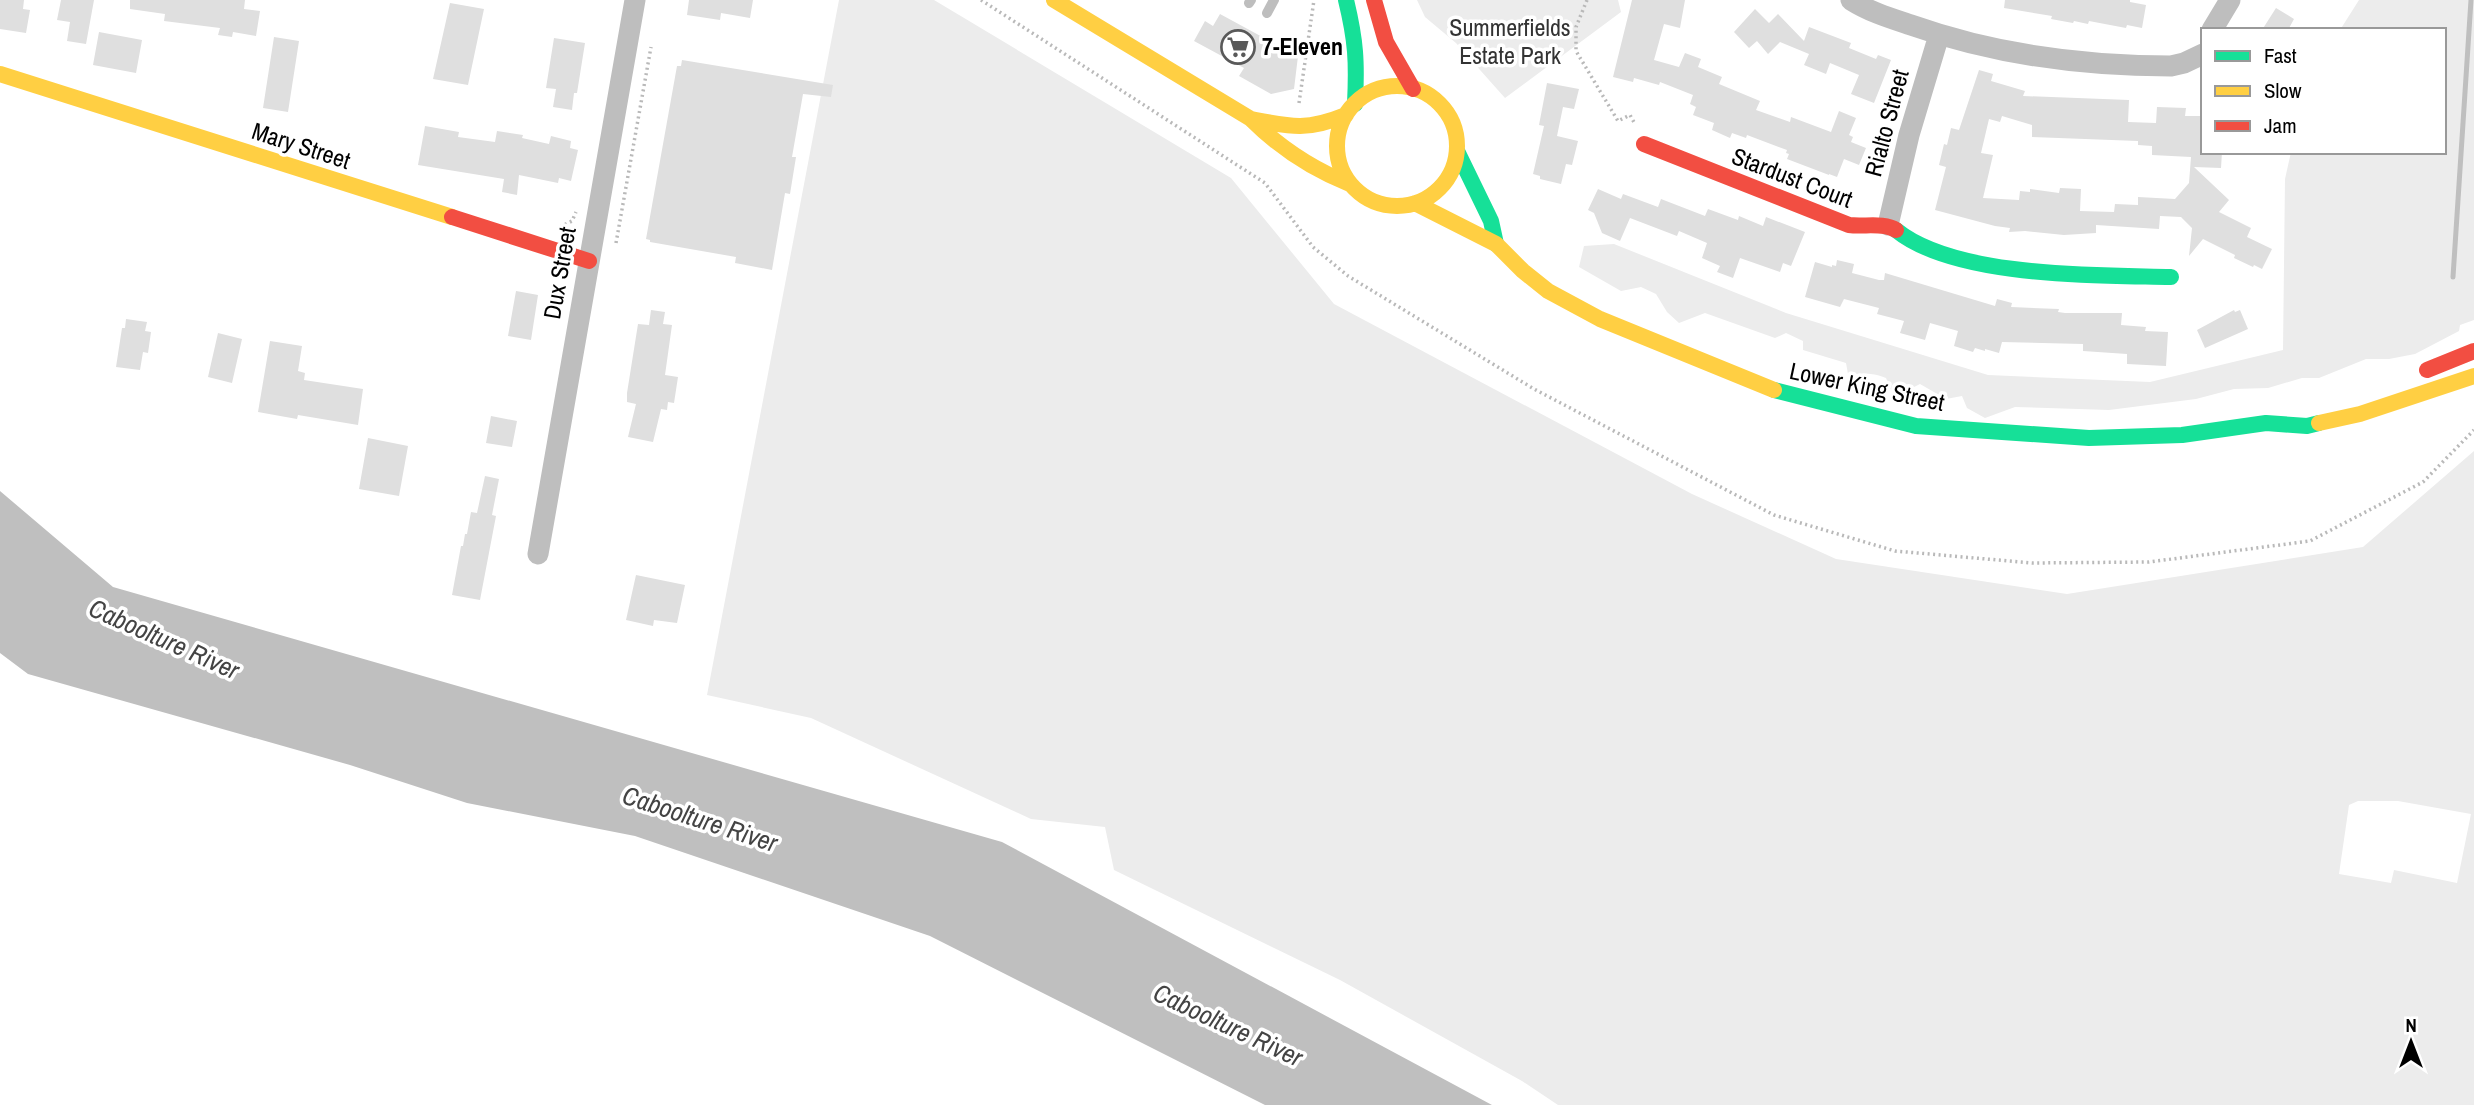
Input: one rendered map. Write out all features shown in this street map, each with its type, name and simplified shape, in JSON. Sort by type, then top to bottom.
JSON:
[{"type":"main road","points":[[1054,0],[1251,119],[1271,140],[1329,176],[1350,184]]},
{"type":"main road","points":[[1251,119],[1301,129],[1326,123],[1350,109],[1367,94],[1398,87],[1413,89],[1429,96],[1446,113],[1456,135],[1457,151],[1453,169],[1444,184],[1431,196],[1415,203],[1397,206],[1364,196],[1350,184],[1342,172],[1337,143],[1340,128],[1350,109],[1357,56],[1346,0]]},
{"type":"main road","points":[[1374,0],[1384,38],[1406,72],[1413,89]]},
{"type":"main road","name":"Mary Street","points":[[0,74],[589,261]]},
{"type":"main road","name":"Stardust Court","points":[[1644,144],[1849,225],[1888,225]]},
{"type":"main road","name":"Lower King Street","points":[[1457,151],[1491,221],[1496,244]]},
{"type":"main road","name":"Lower King Street","points":[[1415,203],[1496,244],[1548,291],[1600,319],[1769,389],[1916,426],[2056,437],[2160,436],[2266,423],[2307,426],[2360,414],[2474,376]]},
{"type":"main road","points":[[1888,225],[1919,245],[1968,260],[2013,269],[2171,277]]},
{"type":"main road","points":[[2414,374],[2474,351]]},
{"type":"main road","name":"Lower King Street","points":[[2266,423],[2302,408]]},
{"type":"street","name":"Dux Street","points":[[538,555],[635,0]]},
{"type":"street","points":[[1852,0],[1883,16],[1939,35],[2063,60],[2171,66],[2201,55]]},
{"type":"street","points":[[2214,28],[2230,0]]},
{"type":"street","name":"Rialto Street","points":[[1888,225],[1909,135],[1939,35]]},
{"type":"lane","points":[[1266,13],[1274,0]]},
{"type":"path","points":[[981,0],[1265,183],[1312,247],[1348,276],[1511,375],[1774,515],[1895,551],[2032,563],[2149,562],[2310,541],[2423,482],[2474,430]]},
{"type":"path","points":[[1299,109],[1314,0]]},
{"type":"path","points":[[1587,0],[1576,27],[1576,51],[1618,121],[1630,116],[1644,144]]},
{"type":"path","points":[[616,243],[651,47]]},
{"type":"path","points":[[552,227],[562,227],[572,220],[578,202]]},
{"type":"green space","points":[[839,0],[934,0],[1231,178],[1334,304],[1692,494],[1836,559],[2067,594],[2363,547],[2474,451],[2474,1105],[1558,1105],[1522,1081],[1340,980],[1114,870],[1105,827],[1031,819],[811,718],[707,695]],"holes":[[[2358,801],[2398,801],[2471,814],[2457,883],[2394,870],[2391,883],[2339,874],[2349,805]]]},
{"type":"green space","name":"Summerfields Estate Park","points":[[1417,0],[1618,0],[1621,12],[1505,98],[1456,43],[1425,17]]},
{"type":"green space","points":[[2359,0],[2474,0],[2474,320],[2460,325],[2459,331],[2415,354],[2389,359],[2366,359],[2319,378],[2302,378],[2268,388],[2234,389],[2196,399],[2109,410],[2015,407],[1985,418],[1967,408],[1962,396],[1946,399],[1920,384],[1908,390],[1891,390],[1886,378],[1870,374],[1848,374],[1846,363],[1803,350],[1803,341],[1786,333],[1775,338],[1705,313],[1679,323],[1667,312],[1656,294],[1641,287],[1621,291],[1579,267],[1584,246],[1614,244],[1786,313],[1988,375],[2150,382],[2283,350],[2285,179],[2291,154],[2446,154],[2446,28],[2341,28]]},
{"type":"water","name":"Caboolture River","points":[[0,491],[113,587],[1002,842],[1492,1105],[1265,1105],[930,936],[635,836],[467,803],[350,765],[28,674],[0,653]]},
{"type":"building","points":[[0,0],[24,0],[23,9],[30,10],[26,33],[0,29]]},
{"type":"building","points":[[61,0],[94,0],[86,44],[67,41],[70,22],[57,20]]},
{"type":"building","points":[[130,0],[245,0],[244,9],[260,11],[256,36],[233,32],[232,37],[218,35],[220,28],[164,21],[165,14],[130,9]]},
{"type":"building","points":[[689,0],[753,0],[750,18],[721,13],[720,20],[687,15]]},
{"type":"building","points":[[1632,0],[1685,0],[1680,28],[1664,24],[1654,60],[1679,67],[1685,53],[1701,59],[1698,67],[1722,77],[1719,84],[1760,101],[1756,110],[1790,122],[1791,117],[1831,132],[1839,111],[1856,118],[1849,135],[1853,137],[1851,142],[1866,148],[1859,165],[1844,159],[1837,177],[1829,175],[1787,159],[1787,150],[1747,135],[1746,138],[1732,133],[1730,138],[1712,130],[1714,123],[1693,115],[1696,107],[1690,104],[1693,95],[1660,82],[1659,85],[1634,78],[1633,82],[1613,77]]},
{"type":"building","points":[[2005,0],[2130,0],[2146,5],[2142,28],[2127,25],[2126,28],[2089,21],[2088,24],[2051,19],[2052,16],[2004,8]]},
{"type":"building","points":[[450,3],[484,9],[468,85],[433,79]]},
{"type":"building","points":[[2276,8],[2294,19],[2289,28],[2263,28]]},
{"type":"building","points":[[1755,9],[1769,23],[1778,14],[1804,41],[1809,27],[1851,43],[1849,48],[1876,59],[1878,55],[1891,60],[1874,103],[1851,94],[1859,75],[1830,63],[1826,74],[1804,65],[1809,54],[1780,42],[1768,54],[1757,41],[1749,48],[1734,32]]},
{"type":"building","points":[[1220,14],[1277,45],[1299,48],[1294,89],[1271,94],[1239,76],[1244,68],[1194,41],[1205,21],[1213,26]]},
{"type":"building","points":[[99,32],[142,40],[136,73],[93,65]]},
{"type":"building","points":[[274,37],[299,41],[288,112],[263,108]]},
{"type":"building","points":[[554,38],[585,43],[572,110],[553,107],[556,89],[546,88]]},
{"type":"building","points":[[682,60],[833,85],[831,97],[803,94],[792,157],[796,157],[790,194],[785,193],[772,270],[735,263],[736,257],[650,242],[646,239],[677,66],[681,66]]},
{"type":"building","points":[[1979,70],[1993,74],[1991,81],[2025,91],[2023,96],[2129,100],[2128,122],[2156,123],[2157,107],[2186,108],[2185,116],[2201,116],[2201,154],[2222,154],[2221,168],[2194,167],[2229,200],[2219,212],[2251,228],[2247,237],[2272,249],[2262,269],[2234,258],[2235,255],[2203,239],[2189,256],[2192,228],[2181,217],[2160,216],[2159,229],[2096,225],[2096,233],[2064,235],[2009,232],[2010,228],[1935,210],[1946,167],[1939,165],[1951,128],[1959,130]],"holes":[[[2002,116],[2032,125],[2032,137],[2138,141],[2138,145],[2152,146],[2152,155],[2191,157],[2189,183],[2175,199],[2138,197],[2138,205],[2115,204],[2114,212],[2080,211],[2081,189],[2060,188],[2059,193],[2030,189],[2030,192],[2020,191],[2019,200],[1983,198],[1993,155],[1981,153],[1989,119],[2000,122]]]},
{"type":"building","points":[[1547,83],[1579,89],[1574,109],[1563,107],[1557,136],[1578,141],[1572,165],[1566,164],[1561,184],[1540,179],[1540,176],[1533,174],[1544,126],[1539,125]]},
{"type":"building","points":[[425,126],[459,132],[458,137],[495,142],[497,131],[523,135],[522,138],[549,144],[551,136],[571,141],[570,148],[578,150],[571,181],[559,178],[558,183],[519,175],[517,195],[502,192],[504,179],[418,165]]},
{"type":"building","points":[[1598,189],[1621,199],[1623,194],[1658,207],[1661,199],[1705,216],[1708,209],[1738,220],[1739,216],[1763,226],[1766,217],[1805,232],[1791,266],[1783,263],[1780,272],[1740,258],[1733,278],[1717,272],[1720,266],[1702,258],[1707,243],[1679,231],[1677,236],[1630,218],[1620,241],[1602,233],[1594,213],[1588,210]]},
{"type":"building","points":[[1837,260],[1854,264],[1852,273],[1884,280],[1885,273],[1995,306],[1997,299],[2012,303],[2011,307],[2059,309],[2058,312],[2065,313],[2122,313],[2121,325],[2146,327],[2145,331],[2168,332],[2166,366],[2127,364],[2127,354],[2083,351],[2083,344],[2002,342],[1999,353],[1975,348],[1973,352],[1954,346],[1958,331],[1930,323],[1925,340],[1900,333],[1904,321],[1877,314],[1879,308],[1844,299],[1840,307],[1805,297],[1815,262],[1832,267],[1836,266]]},
{"type":"building","points":[[516,291],[538,295],[531,340],[508,336]]},
{"type":"building","points":[[651,310],[665,312],[663,324],[672,325],[665,375],[678,377],[674,403],[668,402],[667,410],[661,409],[653,442],[628,437],[636,404],[627,402],[638,324],[649,325]]},
{"type":"building","points":[[2234,310],[2240,310],[2248,329],[2205,348],[2197,330]]},
{"type":"building","points":[[126,319],[147,322],[145,331],[151,332],[148,353],[143,352],[140,370],[116,367]]},
{"type":"building","points":[[218,333],[242,339],[232,383],[208,377]]},
{"type":"building","points":[[270,341],[302,346],[298,371],[305,373],[304,380],[363,389],[358,425],[298,415],[297,419],[258,412]]},
{"type":"building","points":[[491,416],[517,421],[512,447],[486,443]]},
{"type":"building","points":[[368,438],[408,446],[399,496],[359,489]]},
{"type":"building","points":[[485,476],[499,479],[492,515],[496,516],[480,600],[452,595],[461,546],[467,534],[471,512],[477,513]]},
{"type":"building","points":[[636,575],[685,585],[677,623],[654,620],[653,626],[626,620]]},
{"type":"waterway","points":[[2453,277],[2471,0]]},
{"type":"traffic: fast","points":[[1346,0],[1355,52],[1355,104]]},
{"type":"traffic: fast","points":[[1457,151],[1491,221],[1496,244]]},
{"type":"traffic: fast","points":[[1896,230],[1922,246],[1953,257],[1989,265],[2067,274],[2171,277]]},
{"type":"traffic: fast","points":[[1774,390],[1916,426],[2089,438],[2182,435],[2266,423],[2307,426],[2319,423]]},
{"type":"traffic: slow","points":[[1054,0],[1251,119],[1297,157],[1350,184]]},
{"type":"traffic: slow","points":[[0,74],[452,217]]},
{"type":"traffic: slow","points":[[1397,86],[1420,91],[1439,104],[1452,123],[1457,146],[1452,169],[1439,188],[1420,201],[1397,206],[1374,201],[1355,188],[1342,169],[1337,146],[1342,123],[1355,104],[1374,91],[1397,86]]},
{"type":"traffic: slow","points":[[1251,119],[1299,126],[1320,124],[1346,115]]},
{"type":"traffic: slow","points":[[1415,203],[1496,244],[1548,291],[1600,319],[1774,390]]},
{"type":"traffic: slow","points":[[2319,423],[2360,414],[2474,376]]},
{"type":"traffic: jam","points":[[1374,0],[1386,42],[1413,89]]},
{"type":"traffic: jam","points":[[1644,144],[1849,225],[1880,225],[1896,230]]},
{"type":"traffic: jam","points":[[452,217],[589,261]]},
{"type":"traffic: jam","points":[[2427,370],[2474,351]]},
{"type":"place","name":"7-Eleven","points":[[1238,47]]}]
